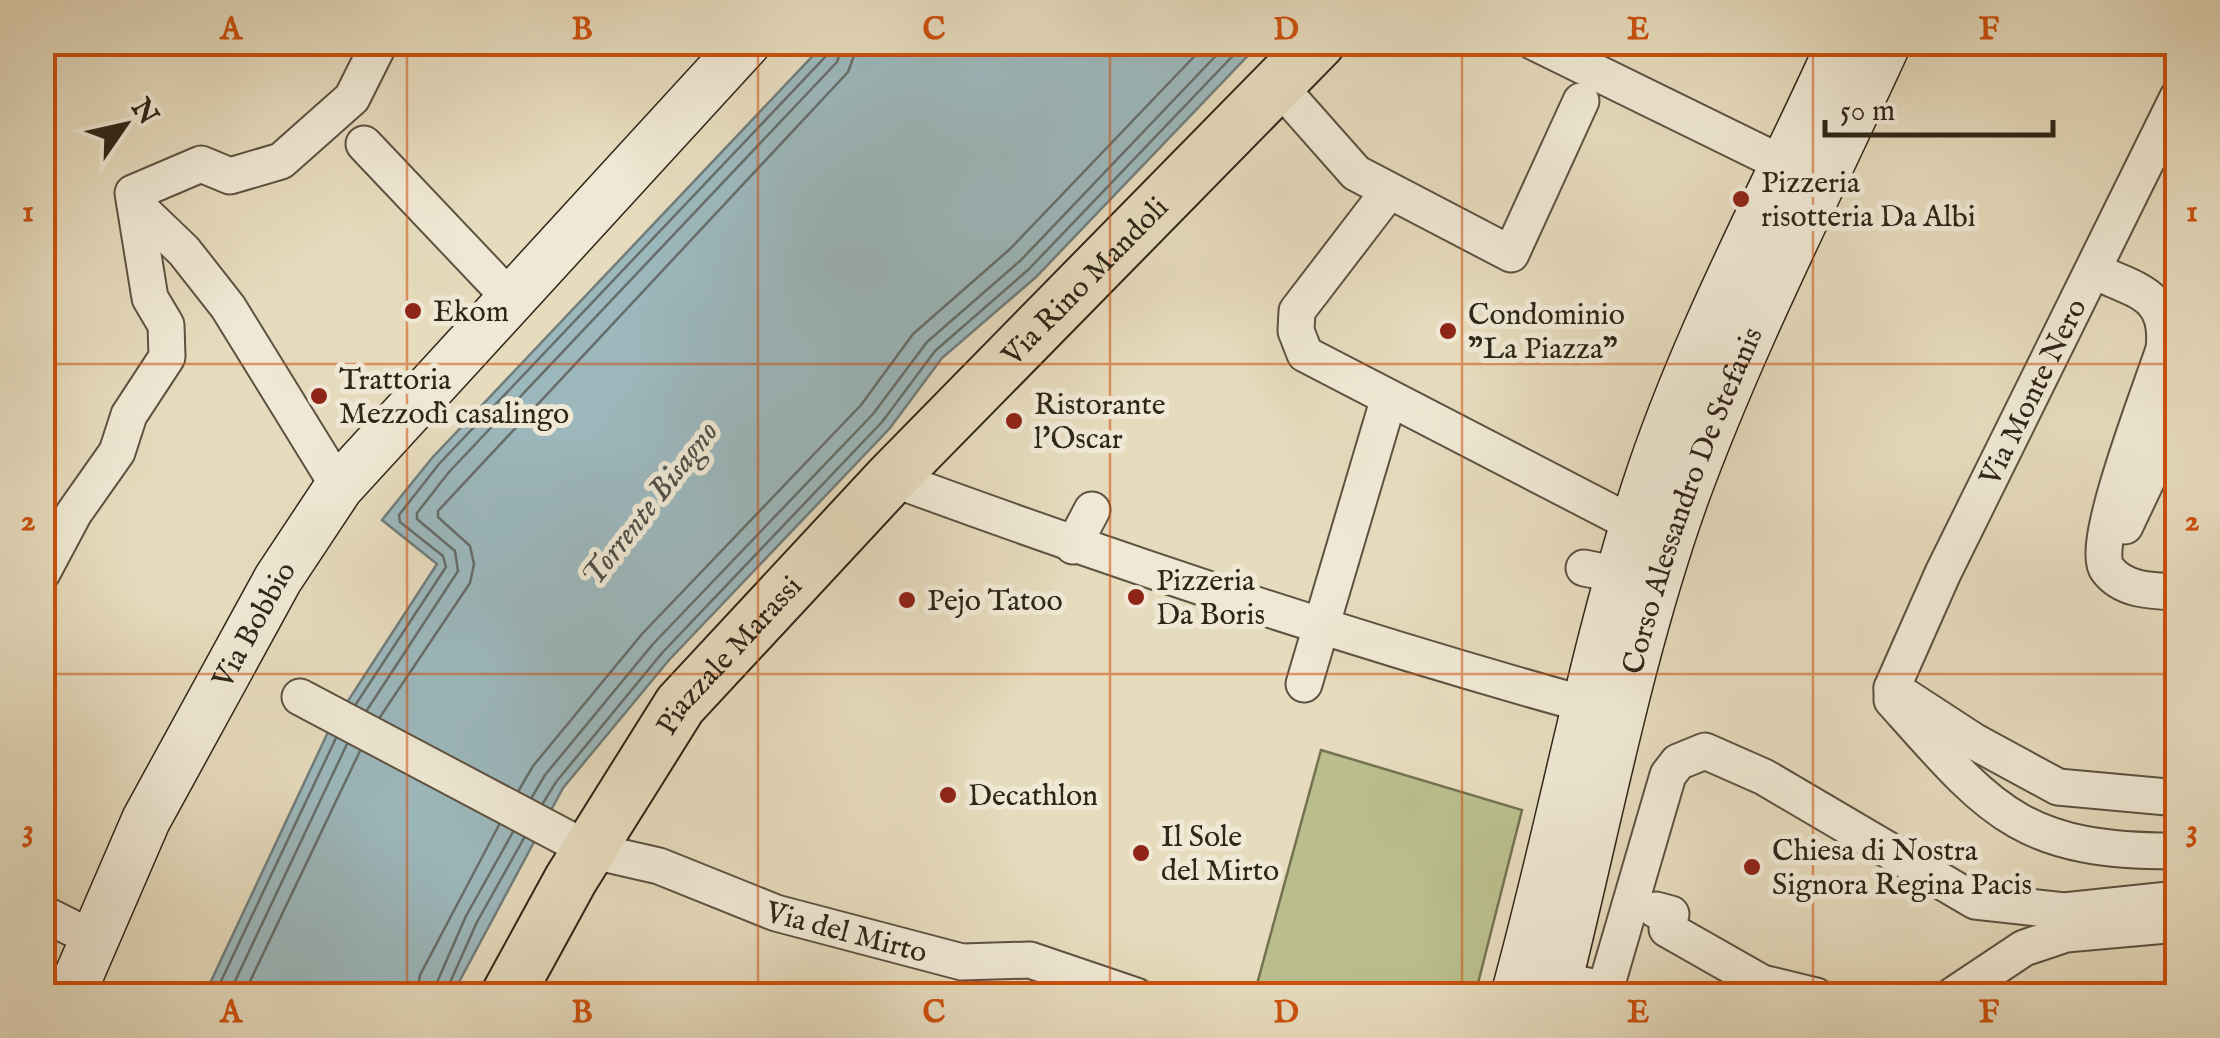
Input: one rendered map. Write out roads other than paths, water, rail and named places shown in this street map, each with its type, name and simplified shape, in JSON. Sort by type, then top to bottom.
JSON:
[{"type":"main road","name":"Via Bobbio","points":[[70,996],[146,820],[238,650],[339,487],[747,42]]},
{"type":"main road","name":"Via Rino Mandoli","points":[[891,478],[1319,42]]},
{"type":"main road","name":"Corso Alessandro De Stefanis","points":[[1537,985],[1584,704],[1635,525],[1690,370],[1842,42]]},
{"type":"main road","name":"Corso Alessandro De Stefanis","points":[[1537,985],[1684,500],[1729,385],[1887,42]]},
{"type":"main road","name":"Piazzale Marassi","points":[[507,996],[574,842],[680,705],[891,478]]},
{"type":"street","points":[[42,573],[74,513],[117,452],[130,415],[167,357],[166,326],[150,298],[133,192],[201,164],[230,176],[281,161],[352,98],[380,42]]},
{"type":"street","points":[[1534,42],[1787,166]]},
{"type":"street","points":[[1278,86],[1356,174],[1511,254],[1581,100]]},
{"type":"street","name":"Via Monte Nero","points":[[1892,688],[1950,559],[2178,97]]},
{"type":"street","points":[[364,144],[510,298]]},
{"type":"street","points":[[1389,191],[1297,311],[1296,331],[1305,354],[1388,401],[1635,525]]},
{"type":"street","points":[[135,204],[158,231],[184,251],[228,306],[339,487]]},
{"type":"street","points":[[2094,272],[2151,298],[2163,311],[2166,328],[2164,349],[2101,546],[2106,568],[2117,578],[2148,590],[2178,592]]},
{"type":"street","points":[[1304,684],[1388,401]]},
{"type":"street","points":[[2101,546],[2115,545],[2120,538],[2178,414]]},
{"type":"street","points":[[891,478],[1073,546],[1412,656],[1584,704]]},
{"type":"street","points":[[1073,546],[1092,510]]},
{"type":"street","points":[[1892,688],[1975,742],[2058,787],[2178,798]]},
{"type":"street","points":[[1892,688],[1892,700],[1966,782],[2028,827],[2092,848],[2178,850]]},
{"type":"street","points":[[300,697],[574,842]]},
{"type":"street","points":[[1537,985],[1596,988],[1608,980],[1668,775],[1678,762],[1704,751],[1764,777],[1956,894],[2065,922],[2178,924]]},
{"type":"street","name":"Via del Mirto","points":[[574,842],[659,866],[732,892],[776,913],[962,962],[1030,960],[1136,996]]},
{"type":"street","points":[[1952,996],[2065,922],[2178,899]]},
{"type":"street","points":[[1656,910],[1671,914],[1667,929],[1762,983],[1816,996]]},
{"type":"street","points":[[42,913],[94,938]]},
{"type":"water","name":"Torrente Bisagno","points":[[825,43],[1260,43],[1036,277],[942,358],[890,428],[669,660],[563,788],[452,995],[204,996],[329,730],[437,564],[382,520],[432,458]]},
{"type":"place","name":"Pizzeria risotteria Da Albi","points":[[1741,199]]},
{"type":"place","name":"Ekom","points":[[413,311]]},
{"type":"place","name":"Condominio \"La Piazza\"","points":[[1448,331]]},
{"type":"place","name":"Trattoria Mezzodì casalingo","points":[[319,396]]},
{"type":"place","name":"Ristorante l'Oscar","points":[[1014,421]]},
{"type":"place","name":"Pizzeria Da Boris","points":[[1136,597]]},
{"type":"place","name":"Pejo Tatoo","points":[[907,600]]},
{"type":"place","name":"Decathlon","points":[[948,795]]},
{"type":"place","name":"Il Sole del Mirto","points":[[1141,853]]},
{"type":"place","name":"Chiesa di Nostra Signora Regina Pacis","points":[[1752,867]]}]
